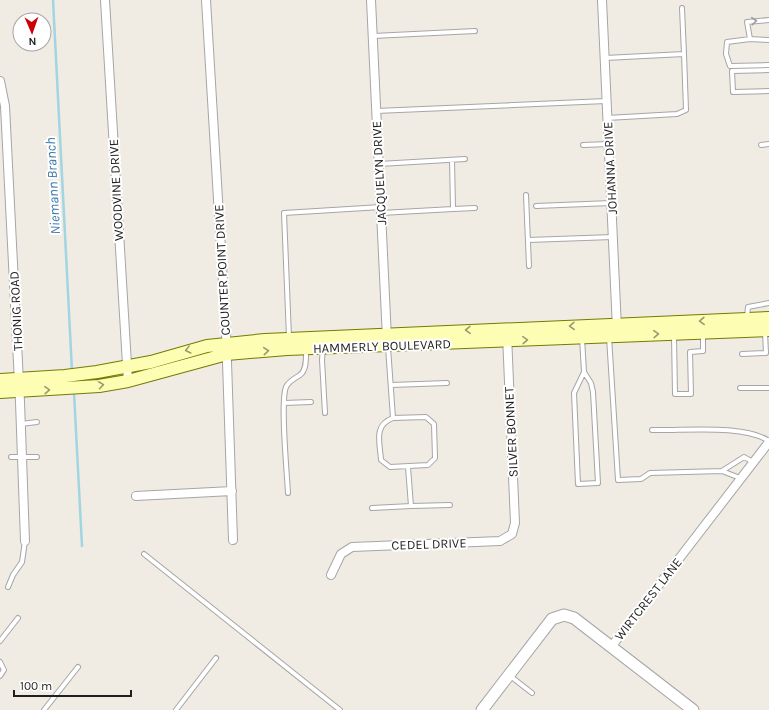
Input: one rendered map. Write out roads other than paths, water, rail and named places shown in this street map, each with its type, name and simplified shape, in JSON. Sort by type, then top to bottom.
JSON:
[{"type":"main road","name":"HAMMERLY BOULEVARD","points":[[0,392],[20,392],[99,386],[128,381],[227,349],[289,338],[507,329],[673,334],[703,332],[747,319],[769,318]]},
{"type":"main road","name":"HAMMERLY BOULEVARD","points":[[0,380],[65,376],[127,367],[183,351],[388,346],[582,338],[614,332],[727,326],[767,330]]},
{"type":"street","name":"WOODVINE DRIVE","points":[[105,0],[128,381]]},
{"type":"street","name":"COUNTER POINT DRIVE","points":[[206,0],[227,349],[233,540]]},
{"type":"street","name":"JACQUELYN DRIVE","points":[[371,0],[388,346]]},
{"type":"street","name":"JOHANNA DRIVE","points":[[602,0],[613,237],[614,332]]},
{"type":"street","name":"THONIG ROAD","points":[[0,81],[5,106],[20,392],[25,541]]},
{"type":"street","name":"SILVER BONNET","points":[[507,329],[516,523],[512,534]]},
{"type":"street","name":"WIRTCREST LANE","points":[[482,710],[552,619],[564,615],[574,618],[611,647],[769,442]]},
{"type":"street","points":[[136,496],[232,491]]},
{"type":"street","name":"CEDEL DRIVE","points":[[330,575],[341,554],[345,550],[352,547],[500,541],[512,534]]},
{"type":"street","points":[[611,647],[693,710]]},
{"type":"lane","points":[[607,118],[677,114],[686,110],[682,8]]},
{"type":"lane","points":[[750,39],[747,22],[769,20]]},
{"type":"lane","points":[[373,36],[475,31]]},
{"type":"lane","points":[[769,40],[750,39],[727,42],[726,54],[730,66],[769,65]]},
{"type":"lane","points":[[604,58],[684,54]]},
{"type":"lane","points":[[769,70],[732,71],[733,92],[769,91]]},
{"type":"lane","points":[[376,111],[606,101]]},
{"type":"lane","points":[[583,145],[609,144]]},
{"type":"lane","points":[[761,145],[769,144]]},
{"type":"lane","points":[[379,164],[465,159]]},
{"type":"lane","points":[[452,160],[453,209]]},
{"type":"lane","points":[[526,195],[529,266]]},
{"type":"lane","points":[[536,206],[611,203]]},
{"type":"lane","points":[[289,338],[284,213],[475,208]]},
{"type":"lane","points":[[528,240],[613,237]]},
{"type":"lane","points":[[747,319],[748,307],[769,303]]},
{"type":"lane","points":[[742,354],[766,353],[767,330]]},
{"type":"lane","points":[[614,332],[618,480],[640,479],[650,473],[722,470],[741,479]]},
{"type":"lane","points":[[673,334],[675,394],[691,394],[690,352],[703,351],[703,332]]},
{"type":"lane","points":[[582,338],[584,372],[574,393],[578,484],[598,483],[593,392],[591,383],[584,372]]},
{"type":"lane","points":[[388,346],[393,418]]},
{"type":"lane","points":[[288,493],[284,403],[286,388],[292,379],[301,374],[305,366],[306,348]]},
{"type":"lane","points":[[323,348],[322,360],[325,413]]},
{"type":"lane","points":[[391,385],[447,383]]},
{"type":"lane","points":[[740,388],[769,388]]},
{"type":"lane","points":[[284,403],[311,402]]},
{"type":"lane","points":[[426,417],[434,424],[435,458],[428,465],[390,467],[381,460],[379,430],[384,421],[393,418],[426,417]]},
{"type":"lane","points":[[21,424],[36,422]]},
{"type":"lane","points":[[652,430],[730,431],[757,435],[769,442]]},
{"type":"lane","points":[[12,457],[37,457]]},
{"type":"lane","points":[[722,470],[744,457],[753,462]]},
{"type":"lane","points":[[408,467],[411,506]]},
{"type":"lane","points":[[372,508],[450,505]]},
{"type":"lane","points":[[8,587],[13,575],[22,562],[25,541]]},
{"type":"lane","points":[[144,554],[340,710]]},
{"type":"lane","points":[[0,641],[18,618]]},
{"type":"lane","points":[[176,710],[216,658]]},
{"type":"lane","points":[[0,662],[4,670],[0,676]]},
{"type":"lane","points":[[44,710],[78,667]]},
{"type":"lane","points":[[508,675],[532,693]]},
{"type":"waterway","name":"Niemann Branch","points":[[53,0],[72,371]]},
{"type":"waterway","name":"Niemann Branch","points":[[74,393],[82,546]]}]
